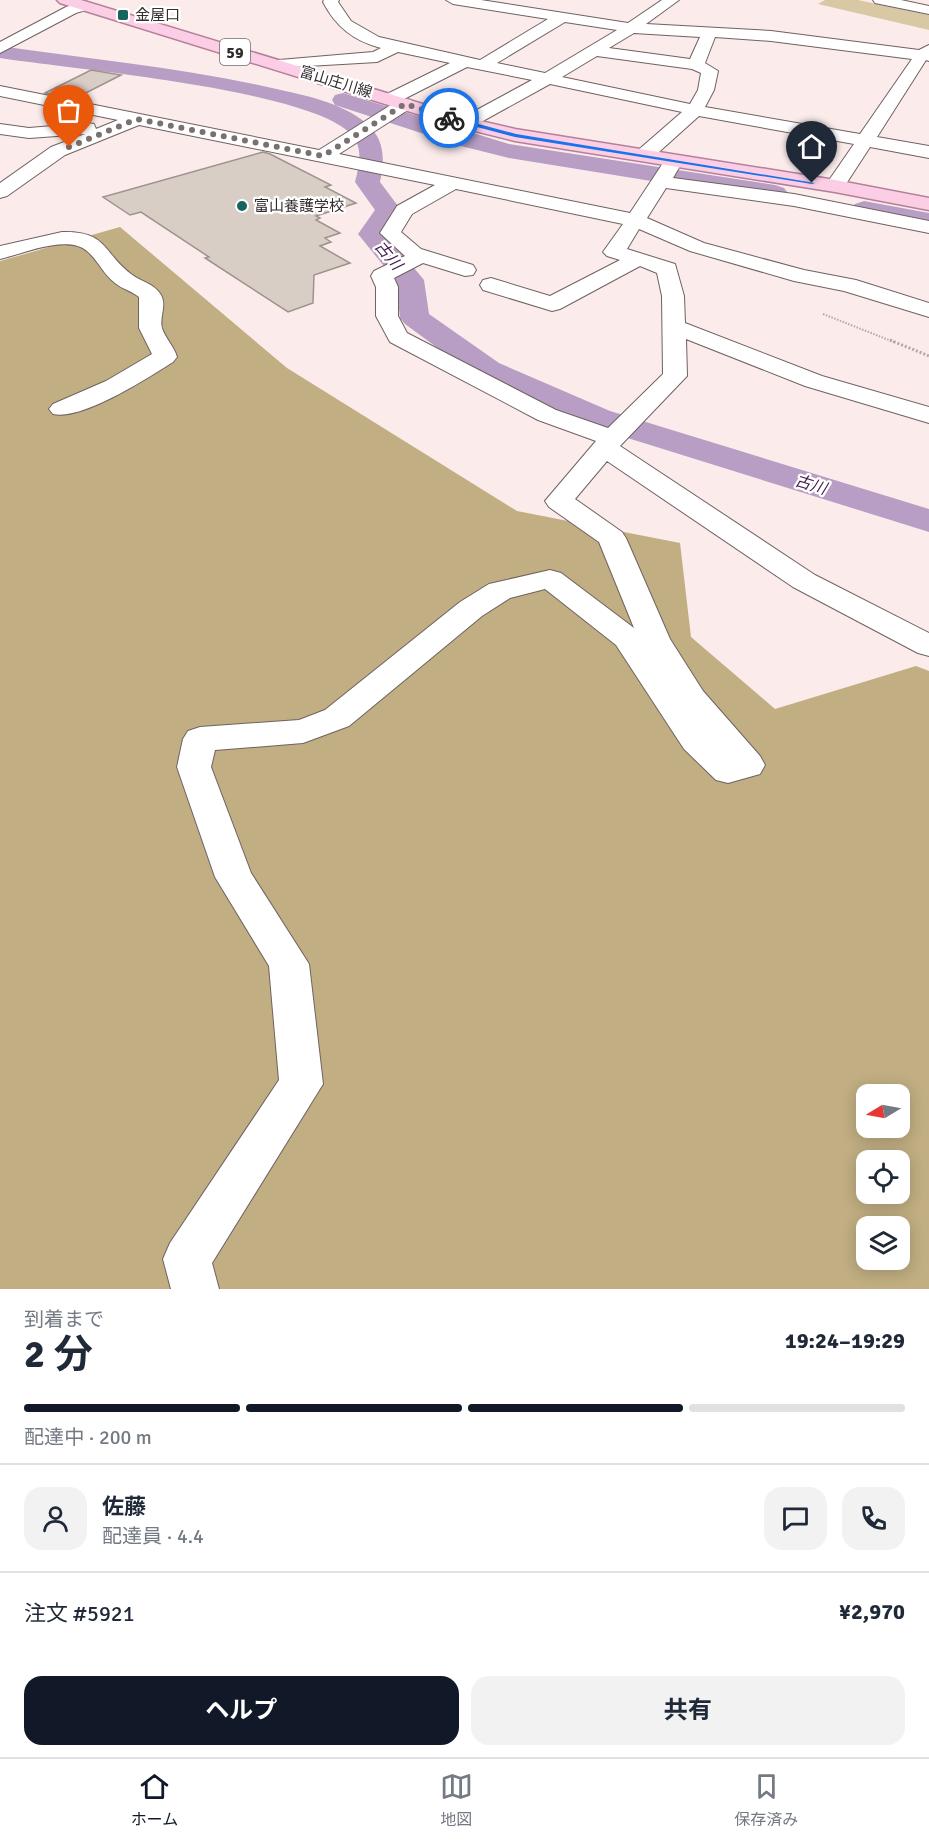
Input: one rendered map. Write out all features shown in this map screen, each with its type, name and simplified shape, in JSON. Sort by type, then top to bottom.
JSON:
[{"type":"main road","name":"富山庄川線","points":[[65,0],[279,65],[382,116],[466,123],[515,135],[643,156],[667,173],[835,186],[929,204]]},
{"type":"street","points":[[332,0],[330,2],[340,21],[348,28],[368,38],[396,46],[695,110],[929,152]]},
{"type":"street","points":[[453,0],[633,28],[781,37],[927,54],[835,186]]},
{"type":"street","points":[[466,123],[551,78],[633,28],[672,0]]},
{"type":"street","points":[[880,0],[929,10]]},
{"type":"street","points":[[5,45],[71,10],[84,6]]},
{"type":"street","points":[[323,156],[382,116],[476,62],[563,17]]},
{"type":"street","points":[[696,65],[710,32]]},
{"type":"street","points":[[279,65],[376,57],[396,46]]},
{"type":"street","points":[[596,51],[696,65],[710,71],[706,90],[695,110],[643,156]]},
{"type":"street","points":[[0,91],[129,122],[370,165],[634,220],[698,247],[802,276],[848,285],[929,310]]},
{"type":"street","points":[[0,129],[29,133],[129,122]]},
{"type":"street","points":[[0,192],[58,151],[129,122]]},
{"type":"street","points":[[195,1289],[187,1259],[301,1084],[289,964],[234,877],[194,767],[200,739],[303,731],[337,718],[471,609],[500,591],[550,579],[627,638],[696,741],[728,771],[748,765],[691,699],[654,639],[612,538],[559,501],[616,435],[675,376],[673,296],[667,269],[639,258],[614,252],[667,173],[929,226]]},
{"type":"street","points":[[453,183],[404,210],[390,232],[417,258],[465,270]]},
{"type":"street","points":[[0,253],[65,238],[82,239],[93,245],[121,278],[148,292],[153,300],[150,325],[163,345],[165,357],[124,382],[62,409]]},
{"type":"street","points":[[417,258],[382,276],[387,287],[387,316],[398,337],[548,416],[616,435],[804,581],[929,646]]},
{"type":"street","points":[[491,285],[552,304],[639,258]]},
{"type":"street","points":[[673,327],[694,333],[806,379],[873,401],[929,415]]},
{"type":"path","points":[[823,314],[929,356]]},
{"type":"shaded area","points":[[825,0],[858,0],[929,15],[929,30],[818,4]]},
{"type":"shaded area","points":[[120,227],[287,368],[517,511],[680,543],[691,637],[775,709],[916,666],[929,671],[929,1289],[0,1289],[0,261]]},
{"type":"building","points":[[91,70],[121,75],[74,99],[45,93]]},
{"type":"building","points":[[263,152],[331,185],[325,187],[356,203],[316,216],[320,218],[316,220],[340,233],[325,238],[331,242],[320,246],[350,263],[314,275],[313,303],[288,312],[205,258],[209,257],[141,212],[130,215],[103,197]]},
{"type":"waterway","name":"古川","points":[[0,52],[132,70],[246,89],[296,100],[335,113],[358,128],[371,148],[372,160],[367,182],[388,210],[371,234],[410,280],[415,318],[488,370],[598,418],[929,521]]},
{"type":"waterway","points":[[343,100],[469,141],[509,151],[775,193]]},
{"type":"waterway","points":[[864,209],[929,221]]},
{"type":"way so far","points":[[69,147],[137,119],[323,156],[405,104],[449,118]]},
{"type":"place","name":"金屋口","points":[[123,15]]},
{"type":"place","name":"富山養護学校","points":[[242,206]]},
{"type":"route","points":[[449,118],[515,135],[564,144],[812,183]]}]
